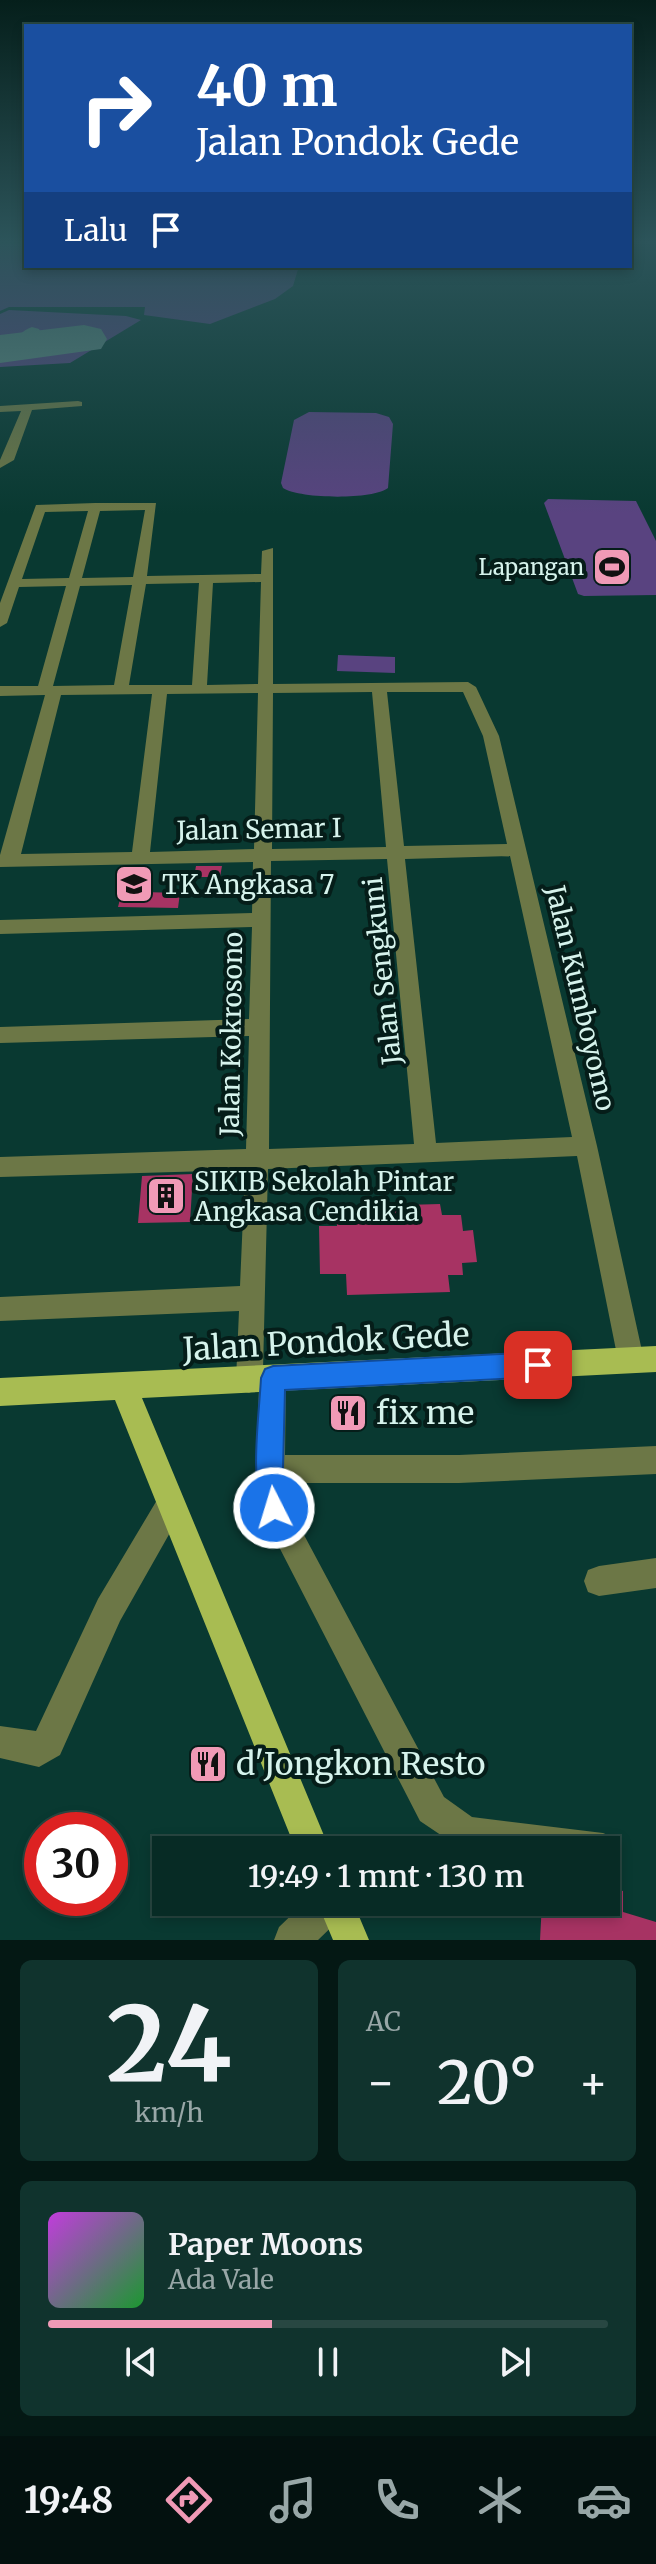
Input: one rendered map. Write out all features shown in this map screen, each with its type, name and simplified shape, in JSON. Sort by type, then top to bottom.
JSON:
[{"type":"main road","name":"Jalan Pondok Gede","points":[[0,1392],[135,1393],[261,1379],[643,1359]]},
{"type":"main road","points":[[135,1393],[170,1505],[307,1836]]},
{"type":"main road","points":[[340,1916],[351,1940]]},
{"type":"street","points":[[0,409],[78,404]]},
{"type":"street","points":[[0,465],[8,460],[27,408]]},
{"type":"street","points":[[0,623],[40,508],[147,505],[152,509],[121,690]]},
{"type":"street","points":[[5,860],[95,507]]},
{"type":"street","name":"Jalan Kokrosono","points":[[268,551],[252,1298],[274,1508],[432,1809],[466,1834],[483,1836]]},
{"type":"street","points":[[13,583],[267,578]]},
{"type":"street","points":[[199,687],[206,580]]},
{"type":"street","points":[[0,691],[199,687],[379,688]]},
{"type":"street","name":"Jalan Kumboyomo","points":[[1,1173],[586,1146],[491,736],[468,687],[379,688]]},
{"type":"street","points":[[140,858],[160,688]]},
{"type":"street","name":"Jalan Sengkuni","points":[[379,688],[426,1154]]},
{"type":"street","name":"Jalan Semar I","points":[[5,860],[518,850]]},
{"type":"street","points":[[0,927],[261,920]]},
{"type":"street","points":[[0,1035],[258,1027]]},
{"type":"street","points":[[586,1146],[643,1359]]},
{"type":"street","points":[[0,1309],[252,1298]]},
{"type":"street","points":[[270,1469],[459,1469],[656,1460]]},
{"type":"street","points":[[0,1742],[39,1750],[48,1743],[109,1610],[170,1505]]},
{"type":"street","points":[[599,1581],[656,1573]]},
{"type":"street","points":[[292,1940],[318,1916]]},
{"type":"shaded area","points":[[0,333],[120,333],[70,363],[0,367]]},
{"type":"shaded area","points":[[309,412],[376,413],[389,417],[393,424],[388,488],[368,495],[336,497],[292,492],[283,488],[281,483],[294,420]]},
{"type":"shaded area","name":"Lapangan","points":[[548,499],[636,501],[656,541],[656,595],[578,594],[544,503]]},
{"type":"shaded area","points":[[338,655],[395,657],[395,673],[337,671]]},
{"type":"building","points":[[196,866],[222,866],[220,877],[194,877]]},
{"type":"building","name":"TK Angkasa 7","points":[[126,875],[146,876],[143,892],[180,893],[178,908],[118,907]]},
{"type":"building","name":"SIKIB Sekolah Pintar Angkasa Cendikia","points":[[193,1174],[190,1222],[138,1223],[142,1176]]},
{"type":"building","points":[[440,1204],[442,1215],[461,1215],[463,1231],[473,1230],[477,1262],[462,1263],[463,1275],[448,1275],[450,1292],[347,1295],[346,1274],[320,1274],[319,1226],[337,1226],[336,1207]]},
{"type":"building","points":[[620,1890],[623,1891],[623,1912],[656,1922],[656,1940],[540,1940],[541,1916],[620,1916]]},
{"type":"taxiway","points":[[20,347],[32,333]]},
{"type":"runway","points":[[0,349],[84,339]]},
{"type":"place","name":"Lapangan","points":[[612,567]]},
{"type":"place","name":"TK Angkasa 7","points":[[134,884]]},
{"type":"place","name":"SIKIB Sekolah Pintar Angkasa Cendikia","points":[[166,1196]]},
{"type":"place","name":"fix me","points":[[348,1413]]},
{"type":"place","name":"d'Jongkon Resto","points":[[208,1764]]},
{"type":"route","points":[[274,1508],[270,1469],[273,1378],[538,1365]]}]
